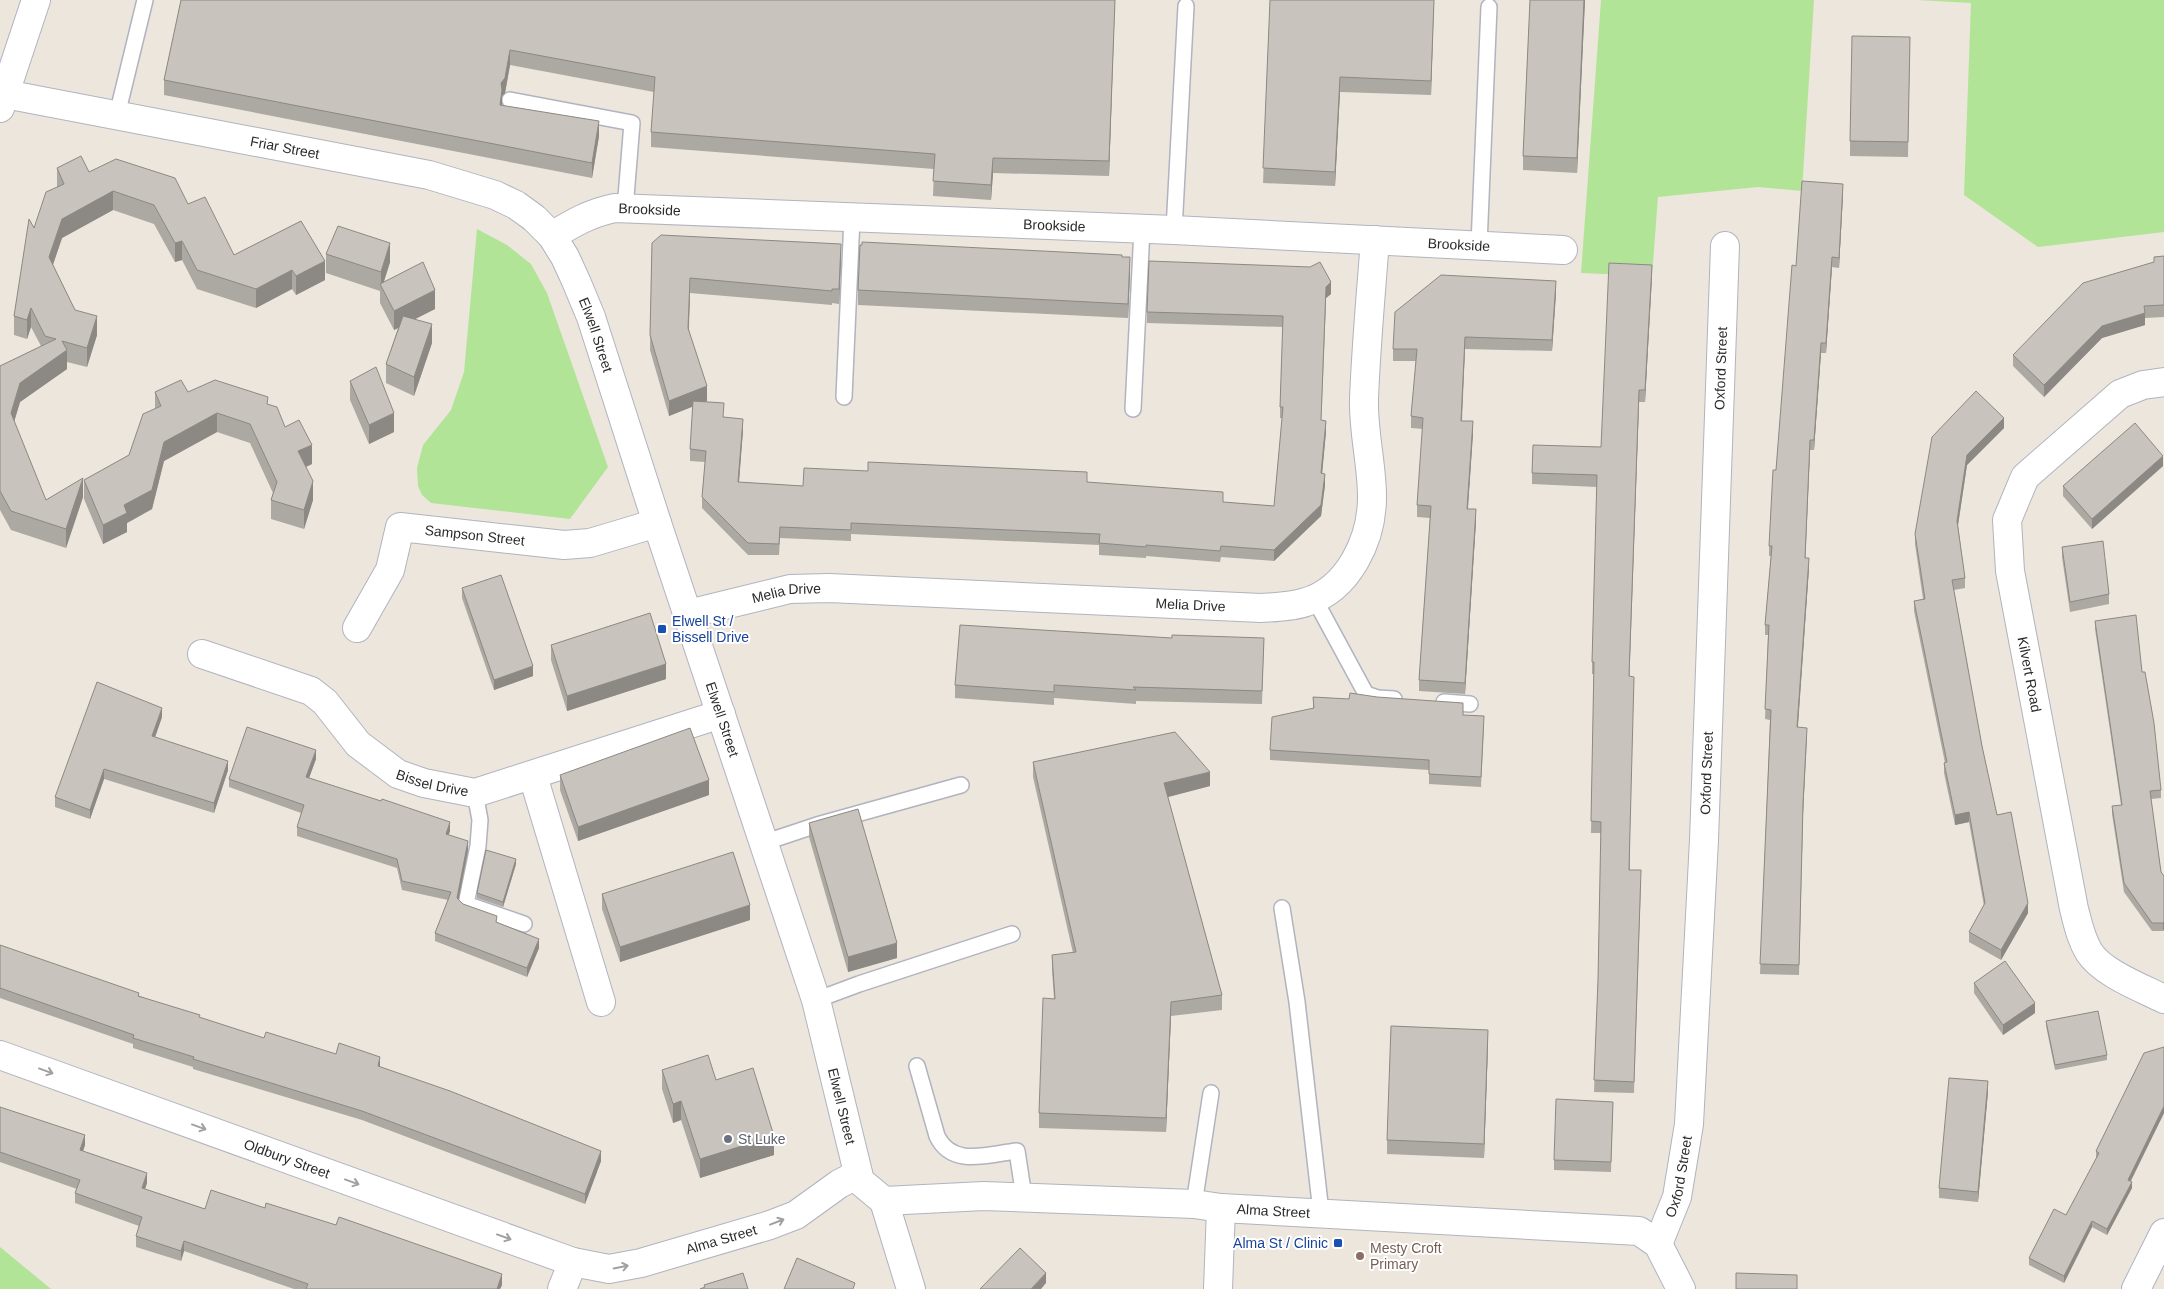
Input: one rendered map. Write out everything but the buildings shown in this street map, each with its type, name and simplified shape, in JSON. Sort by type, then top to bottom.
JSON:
[{"type":"street","points":[[2,101],[36,0]]},
{"type":"street","name":"Friar Street","points":[[2,101],[117,115],[429,175],[470,186],[516,205],[534,218],[552,236]]},
{"type":"street","name":"Brookside","points":[[552,236],[594,212],[615,208],[1174,230],[1563,250]]},
{"type":"street","name":"Elwell Street","points":[[552,236],[566,257],[591,318],[657,523],[816,1000],[860,1180],[884,1201]]},
{"type":"street","name":"Melia Drive","points":[[688,614],[790,589],[829,588],[1261,608],[1307,602],[1323,594],[1341,579],[1358,558],[1365,540],[1370,518],[1372,497],[1364,400],[1375,240]]},
{"type":"street","name":"Oxford Street","points":[[1658,1244],[1677,1198],[1689,1124],[1704,840],[1725,246]]},
{"type":"street","name":"Kilvert Road","points":[[2164,382],[2143,385],[2120,394],[2083,426],[2025,477],[2007,520],[2010,571],[2074,909],[2081,936],[2090,954],[2106,968],[2164,999]]},
{"type":"street","name":"Sampson Street","points":[[356,628],[390,570],[400,527],[564,545],[590,543],[657,523]]},
{"type":"street","name":"Bissel Drive","points":[[202,654],[311,691],[325,702],[358,744],[398,774],[424,783],[476,793],[721,714]]},
{"type":"street","points":[[533,776],[601,1002]]},
{"type":"street","name":"Oldbury Street","points":[[0,1055],[573,1262]]},
{"type":"street","name":"Alma Street","points":[[573,1262],[609,1269],[641,1263],[770,1225],[796,1215],[839,1184],[858,1174]]},
{"type":"street","name":"Alma Street","points":[[884,1201],[984,1196],[1194,1204],[1221,1208],[1639,1230],[1658,1244]]},
{"type":"street","points":[[884,1201],[911,1289]]},
{"type":"street","points":[[1218,1289],[1221,1208]]},
{"type":"street","points":[[2136,1289],[2164,1233]]},
{"type":"street","points":[[1658,1244],[1682,1289]]},
{"type":"street","points":[[562,1289],[573,1262]]},
{"type":"lane","points":[[117,115],[145,0]]},
{"type":"lane","points":[[1174,230],[1186,6]]},
{"type":"lane","points":[[1479,245],[1489,7]]},
{"type":"lane","points":[[510,100],[632,123],[625,209]]},
{"type":"lane","points":[[844,397],[852,218]]},
{"type":"lane","points":[[1133,409],[1142,229]]},
{"type":"lane","points":[[1314,598],[1366,694],[1378,698],[1405,700]]},
{"type":"lane","points":[[1433,701],[1470,704]]},
{"type":"lane","points":[[764,843],[817,825],[960,785]]},
{"type":"lane","points":[[476,793],[480,820],[478,846],[466,904],[524,924]]},
{"type":"lane","points":[[1282,908],[1297,1002],[1321,1212]]},
{"type":"lane","points":[[816,1000],[1012,934]]},
{"type":"lane","points":[[917,1066],[937,1136],[942,1146],[950,1152],[968,1157],[1017,1151],[1024,1197]]},
{"type":"lane","points":[[1194,1204],[1211,1093]]},
{"type":"green space","points":[[1601,0],[1814,0],[1802,191],[1758,187],[1658,197],[1652,276],[1581,273]]},
{"type":"green space","points":[[1917,0],[2164,0],[2164,232],[2038,247],[1964,195],[1971,3]]},
{"type":"green space","points":[[477,229],[507,245],[531,264],[547,293],[608,467],[570,519],[431,503],[422,495],[418,486],[417,468],[423,445],[451,410],[464,372]]},
{"type":"green space","points":[[0,1247],[51,1289],[0,1289]]},
{"type":"place","name":"Elwell St / Bissell Drive","points":[[662,629]]},
{"type":"place","name":"St Luke","points":[[728,1139]]},
{"type":"place","name":"Alma St / Clinic","points":[[1338,1243]]},
{"type":"place","name":"Mesty Croft Primary","points":[[1360,1256]]}]
